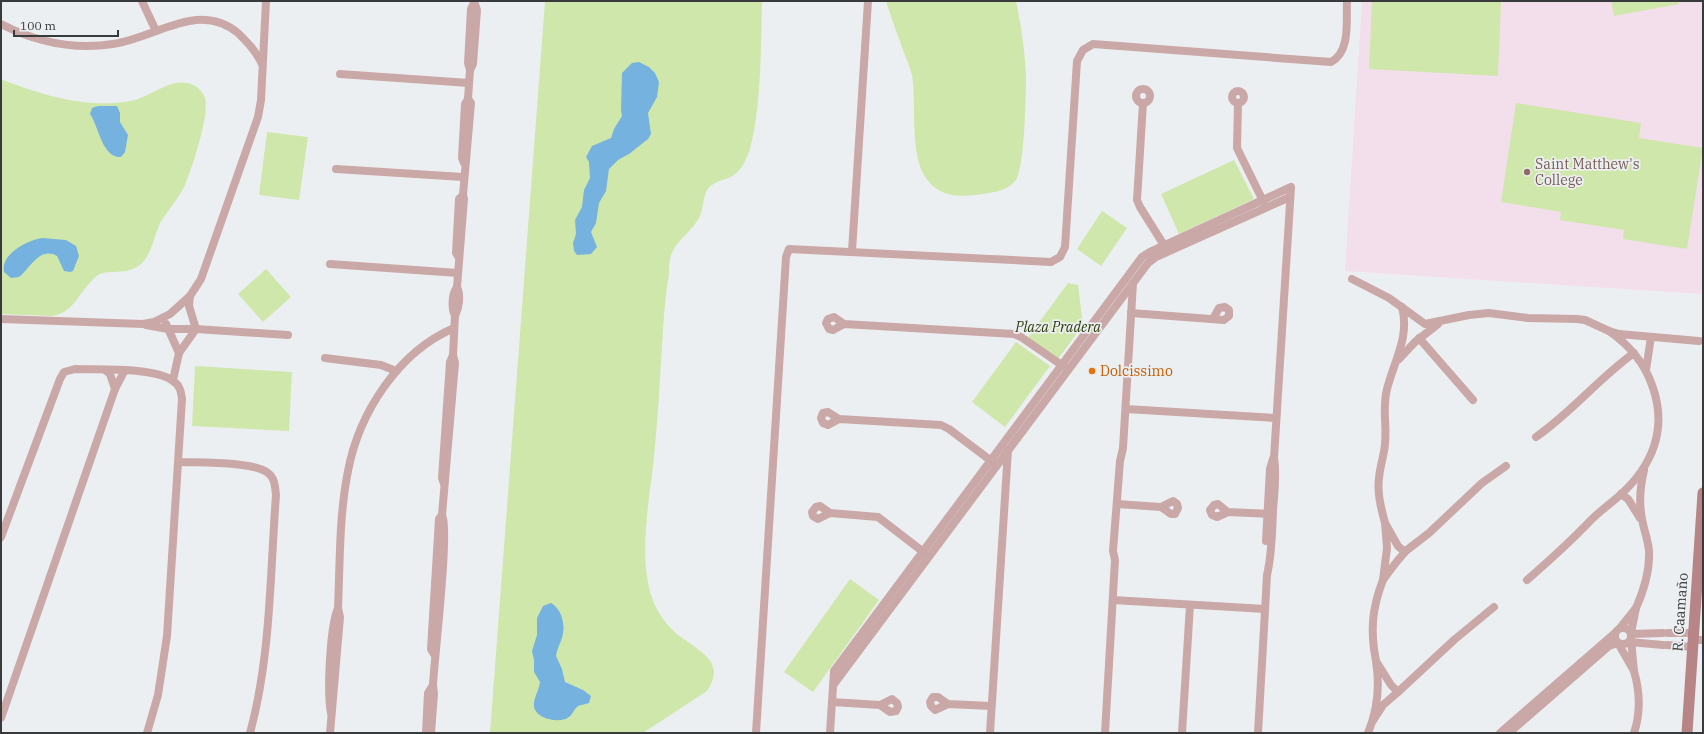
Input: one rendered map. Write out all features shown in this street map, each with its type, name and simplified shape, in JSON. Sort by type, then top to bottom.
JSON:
[{"type":"street","points":[[142,1],[156,31]]},
{"type":"street","points":[[143,324],[163,318],[176,309],[190,296],[204,271],[254,128],[261,100],[266,1]]},
{"type":"street","points":[[852,251],[868,1]]},
{"type":"street","points":[[756,733],[786,257],[789,249],[1051,262],[1056,261],[1065,247],[1078,62],[1083,50],[1093,44],[1331,62],[1338,58],[1344,45],[1347,1]]},
{"type":"street","points":[[431,733],[435,656],[437,650],[440,519],[442,515],[444,484],[442,478],[449,404],[450,362],[453,355],[455,316],[459,291],[457,286],[464,199],[462,195],[464,163],[467,158],[471,103],[468,99],[470,70],[468,63],[471,9],[475,2]]},
{"type":"street","points":[[1,24],[37,39],[70,45],[98,46],[123,42],[186,20],[196,18],[214,19],[228,25],[244,39],[256,52],[262,64]]},
{"type":"street","points":[[340,74],[469,82]]},
{"type":"street","points":[[1143,103],[1137,200],[1166,248]]},
{"type":"street","points":[[1238,104],[1236,143],[1238,151],[1264,204]]},
{"type":"street","points":[[336,169],[464,177]]},
{"type":"street","points":[[830,733],[833,685],[926,554],[994,463],[1009,436],[1065,367],[1119,295],[1134,268],[1145,254],[1166,248],[1264,204],[1291,187],[1274,458],[1270,469],[1270,514],[1265,562],[1267,575],[1258,733]]},
{"type":"street","points":[[1264,204],[1290,197]]},
{"type":"street","points":[[1119,295],[1133,282],[1148,262],[1166,248]]},
{"type":"street","points":[[330,264],[458,273]]},
{"type":"street","points":[[1105,733],[1116,560],[1113,552],[1120,504],[1120,460],[1123,448],[1126,409],[1134,268]]},
{"type":"street","points":[[1352,279],[1389,298],[1402,307],[1417,323],[1421,331],[1419,338]]},
{"type":"street","points":[[1119,295],[1132,301]]},
{"type":"street","points":[[190,296],[189,306],[196,329]]},
{"type":"street","points":[[1402,307],[1404,333],[1406,338],[1411,340],[1419,338]]},
{"type":"street","points":[[1132,313],[1213,319]]},
{"type":"street","points":[[1368,733],[1372,722],[1379,686],[1371,624],[1375,602],[1383,580],[1387,552],[1385,523],[1381,508],[1379,487],[1385,444],[1384,411],[1386,390],[1398,360],[1407,326],[1417,323],[1430,324],[1480,313],[1528,318],[1567,318],[1585,320],[1609,331],[1636,336],[1699,341]]},
{"type":"street","points":[[163,318],[179,353]]},
{"type":"street","points":[[1,319],[143,324],[168,329],[196,329],[288,335]]},
{"type":"street","points":[[1398,360],[1419,338],[1444,321]]},
{"type":"street","points":[[844,324],[1014,334],[1021,337],[1065,367]]},
{"type":"street","points":[[330,733],[331,713],[329,700],[340,617],[338,608],[344,502],[348,470],[366,418],[374,403],[396,371],[430,341],[454,328]]},
{"type":"street","points":[[173,380],[179,353],[196,329]]},
{"type":"street","points":[[1509,733],[1609,646],[1618,643],[1624,644],[1630,638],[1636,608],[1645,586],[1649,563],[1648,543],[1642,521],[1640,500],[1645,467],[1654,445],[1658,418],[1656,397],[1646,370],[1634,353],[1609,331]]},
{"type":"street","points":[[1634,353],[1636,336]]},
{"type":"street","points":[[1646,370],[1651,337]]},
{"type":"street","points":[[1419,338],[1473,400]]},
{"type":"street","points":[[1536,437],[1560,419],[1608,373],[1634,353],[1649,354]]},
{"type":"street","points":[[325,358],[381,365],[396,371]]},
{"type":"street","points":[[994,463],[1008,450],[1065,367]]},
{"type":"street","points":[[1,537],[63,374],[67,370],[125,370],[155,374],[173,380],[178,385],[182,399],[164,654],[158,695],[147,733]]},
{"type":"street","points":[[105,370],[110,374],[115,389]]},
{"type":"street","points":[[1,718],[115,389],[125,370]]},
{"type":"street","points":[[1126,409],[1276,418]]},
{"type":"street","points":[[839,418],[941,425],[949,429],[994,463],[1007,468]]},
{"type":"street","points":[[990,733],[1009,436]]},
{"type":"street","points":[[178,462],[257,467],[268,473],[275,484],[264,663],[258,700],[250,733]]},
{"type":"street","points":[[1383,580],[1395,562],[1405,552],[1429,533],[1482,483],[1506,466]]},
{"type":"street","points":[[1527,580],[1566,546],[1591,520],[1621,494],[1645,467]]},
{"type":"street","points":[[1630,485],[1641,490]]},
{"type":"street","name":"R. Caamaño","points":[[1687,733],[1696,640],[1703,493]]},
{"type":"street","points":[[1621,494],[1630,502],[1642,521]]},
{"type":"street","points":[[1630,502],[1640,500]]},
{"type":"street","points":[[1120,504],[1160,507]]},
{"type":"street","points":[[1228,512],[1270,514]]},
{"type":"street","points":[[830,513],[878,517],[926,554]]},
{"type":"street","points":[[1385,523],[1398,546],[1405,552]]},
{"type":"street","points":[[1387,552],[1398,546]]},
{"type":"street","points":[[1387,552],[1395,562]]},
{"type":"street","points":[[1113,600],[1265,609]]},
{"type":"street","points":[[1182,733],[1190,605]]},
{"type":"street","points":[[1372,722],[1389,700],[1454,640],[1494,607]]},
{"type":"street","points":[[1500,733],[1617,630],[1636,608]]},
{"type":"street","points":[[1617,630],[1628,629],[1630,638],[1634,671],[1640,701],[1634,733]]},
{"type":"street","points":[[1617,630],[1615,638],[1634,671]]},
{"type":"street","points":[[1630,638],[1666,633],[1696,640]]},
{"type":"street","points":[[1630,638],[1665,645],[1696,640]]},
{"type":"street","points":[[1376,661],[1389,683],[1398,692]]},
{"type":"street","points":[[1379,686],[1389,683]]},
{"type":"street","points":[[426,733],[428,693],[433,685]]},
{"type":"street","points":[[1378,696],[1389,700]]},
{"type":"street","points":[[832,702],[880,705]]},
{"type":"street","points":[[948,704],[992,706]]},
{"type":"shaded area","name":"Saint Matthew's College","points":[[1362,1],[1703,1],[1703,294],[1345,271]]},
{"type":"green space","points":[[545,1],[762,1],[761,62],[757,110],[754,132],[749,151],[743,165],[735,174],[709,187],[705,195],[700,216],[677,244],[670,257],[664,316],[655,449],[645,540],[647,578],[651,595],[658,611],[677,634],[707,657],[712,664],[714,671],[713,680],[707,691],[643,733],[490,733]]},
{"type":"green space","points":[[886,1],[1016,1],[1025,58],[1026,99],[1021,163],[1015,181],[1007,188],[976,195],[963,196],[944,193],[934,187],[922,172],[918,160],[914,131],[912,75]]},
{"type":"green space","points":[[1372,1],[1501,1],[1498,76],[1369,69]]},
{"type":"green space","points":[[1611,1],[1678,1],[1679,4],[1614,16]]},
{"type":"green space","points":[[1,79],[48,95],[81,102],[114,103],[130,101],[166,86],[180,83],[195,86],[202,92],[205,98],[206,106],[203,128],[188,177],[180,195],[160,223],[145,260],[136,268],[130,270],[107,272],[98,275],[67,310],[61,314],[53,316],[1,314]]},
{"type":"green space","points":[[1516,103],[1641,123],[1639,138],[1703,148],[1687,249],[1623,239],[1624,230],[1560,220],[1561,212],[1501,202]]},
{"type":"green space","points":[[267,132],[308,137],[299,200],[259,195]]},
{"type":"green space","points":[[1234,160],[1254,199],[1179,234],[1161,194]]},
{"type":"green space","points":[[1102,211],[1127,228],[1101,266],[1077,249]]},
{"type":"green space","points":[[266,269],[291,297],[263,322],[238,294]]},
{"type":"green space","name":"Plaza Pradera","points":[[1068,283],[1078,285],[1083,325],[1058,359],[1027,339]]},
{"type":"green space","points":[[1016,342],[1050,366],[1005,427],[972,402]]},
{"type":"green space","points":[[195,366],[292,372],[289,431],[192,426]]},
{"type":"green space","points":[[850,579],[879,600],[813,692],[784,672]]},
{"type":"water","points":[[639,62],[649,67],[655,73],[659,82],[657,97],[648,113],[651,134],[648,139],[629,154],[618,160],[609,169],[606,191],[599,203],[596,223],[591,232],[597,247],[591,254],[577,255],[574,251],[573,243],[576,234],[575,220],[582,207],[584,190],[590,178],[589,162],[586,157],[592,146],[611,138],[614,129],[622,116],[622,73],[632,63]]},
{"type":"water","points":[[98,106],[117,106],[120,113],[120,122],[128,135],[125,152],[121,157],[109,153],[102,141],[90,114],[92,108]]},
{"type":"water","points":[[36,239],[66,240],[76,246],[79,256],[73,271],[64,271],[57,256],[45,254],[35,260],[19,277],[11,278],[4,272],[6,259],[16,249]]},
{"type":"water","points":[[551,603],[558,609],[564,628],[556,656],[562,669],[565,682],[583,690],[591,696],[589,703],[578,706],[569,717],[560,720],[549,719],[539,715],[534,707],[534,701],[540,682],[534,672],[532,651],[537,635],[537,618],[543,606]]},
{"type":"place","name":"Saint Matthew's College","points":[[1527,172]]},
{"type":"place","name":"Dolcissimo","points":[[1092,371]]}]
